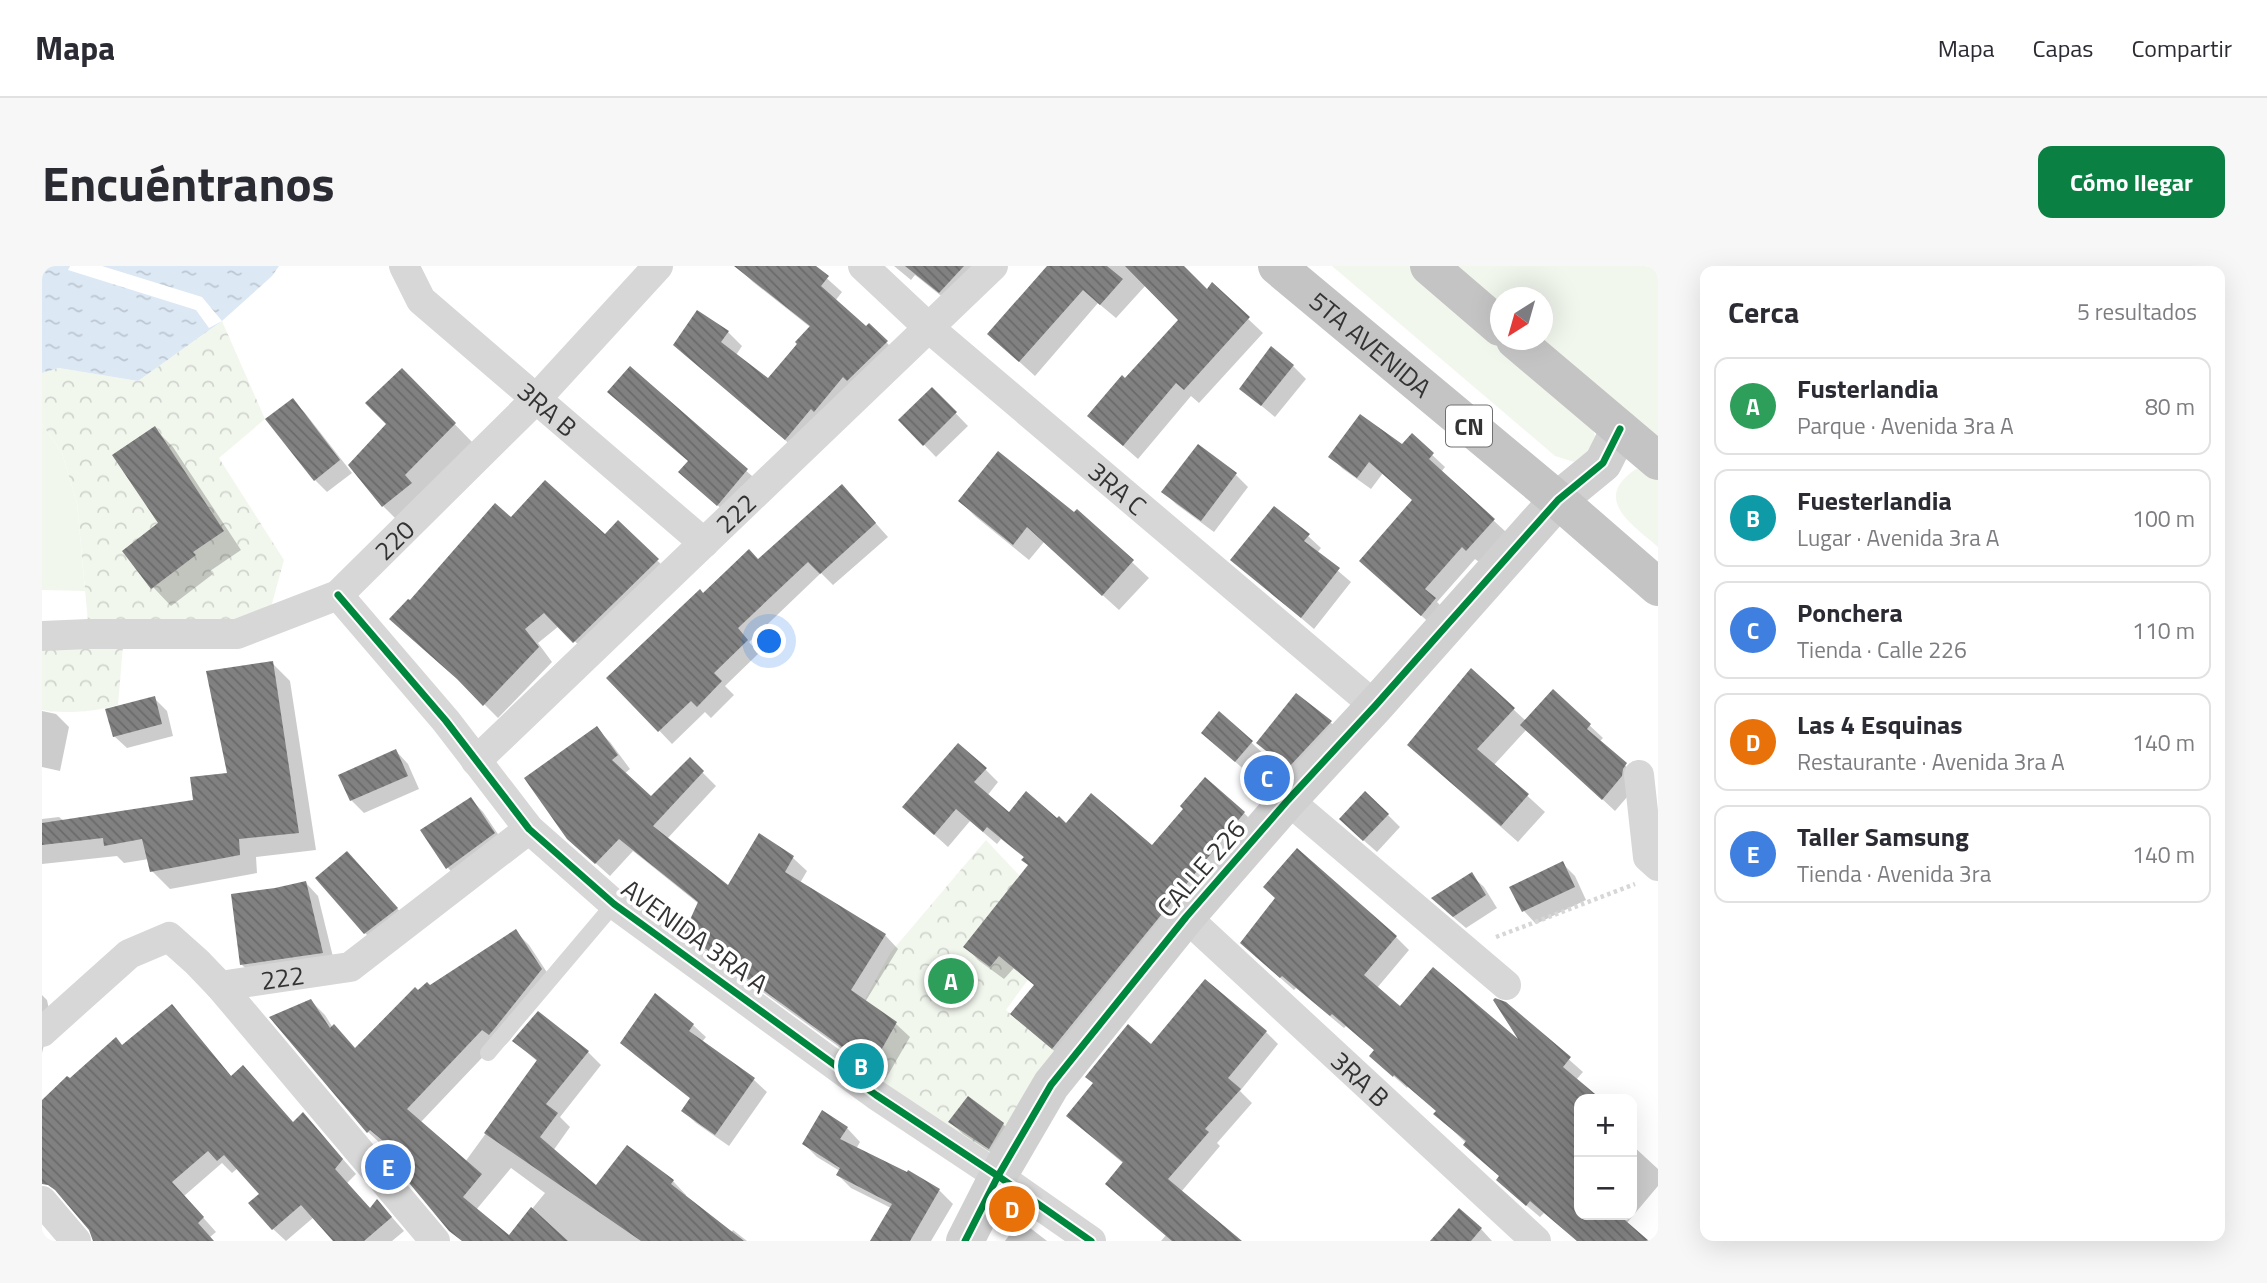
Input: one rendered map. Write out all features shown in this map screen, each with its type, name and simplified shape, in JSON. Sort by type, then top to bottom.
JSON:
[{"type":"highway","name":"5TA AVENIDA","points":[[1277,266],[1558,500],[1658,587]]},
{"type":"highway","points":[[1429,266],[1490,318]]},
{"type":"highway","points":[[1527,350],[1658,461]]},
{"type":"street","name":"3RA B","points":[[404,266],[421,300],[704,543]]},
{"type":"street","name":"220","points":[[42,636],[236,634],[338,595],[536,398],[658,266]]},
{"type":"street","name":"3RA C","points":[[863,266],[929,328],[1375,706]]},
{"type":"street","name":"222","points":[[476,761],[993,266]]},
{"type":"street","name":"CALLE 226","points":[[965,1241],[998,1176],[1051,1085],[1186,917],[1558,500],[1603,463],[1620,429]]},
{"type":"street","name":"AVENIDA 3RA A","points":[[338,595],[446,721],[529,829],[614,904],[876,1095],[1091,1241]]},
{"type":"street","points":[[1639,775],[1652,873]]},
{"type":"street","points":[[1288,800],[1506,985]]},
{"type":"street","name":"222","points":[[220,986],[350,967],[529,829]]},
{"type":"street","name":"3RA B","points":[[1186,917],[1536,1241]]},
{"type":"street","points":[[42,1032],[129,954],[169,937],[220,986],[435,1241]]},
{"type":"street","points":[[42,1201],[76,1241]]},
{"type":"lane","points":[[488,1053],[614,904]]},
{"type":"path","points":[[1465,948],[1652,873]]},
{"type":"green space","points":[[1332,266],[1410,266],[1490,334],[1490,350],[1508,350],[1589,419],[1595,436],[1589,450],[1574,462],[1555,456]]},
{"type":"green space","points":[[1429,266],[1658,266],[1658,461],[1552,350],[1553,287],[1490,287],[1490,318]]},
{"type":"green space","points":[[222,321],[265,419],[219,458],[284,560],[267,622],[124,634],[118,705],[80,712],[42,710],[42,636],[89,633],[77,503],[62,453],[42,424],[42,373],[59,368],[138,381]]},
{"type":"green space","points":[[42,424],[62,453],[77,503],[85,591],[42,590]]},
{"type":"green space","points":[[1636,469],[1650,471],[1658,478],[1658,547],[1628,520],[1616,501],[1617,491],[1623,480]]},
{"type":"green space","points":[[986,840],[1067,926],[1006,1010],[1059,1055],[984,1156],[836,1052],[891,952]]},
{"type":"water","points":[[42,266],[279,266],[272,276],[222,321],[138,381],[59,368],[42,373]]},
{"type":"pier","points":[[70,266],[102,266],[202,297],[222,321],[209,328],[196,310],[68,270]]},
{"type":"building","points":[[734,266],[816,266],[829,276],[821,286],[866,326],[869,323],[888,341],[847,381],[843,377],[814,412],[811,409],[785,440],[673,345],[697,310],[729,331],[721,342],[768,378],[797,344],[795,342],[810,326]]},
{"type":"building","points":[[905,266],[964,266],[939,293]]},
{"type":"building","points":[[1047,266],[1107,266],[1123,279],[1100,305],[1083,290],[1019,362],[987,334]]},
{"type":"building","points":[[1125,266],[1184,266],[1207,289],[1212,282],[1250,317],[1184,390],[1176,383],[1123,446],[1087,416],[1122,375],[1125,378],[1178,320]]},
{"type":"building","points":[[1271,346],[1294,365],[1261,406],[1239,389]]},
{"type":"building","points":[[630,366],[748,469],[717,506],[678,472],[688,461],[607,392]]},
{"type":"building","points":[[402,368],[456,423],[405,475],[412,483],[382,507],[348,465],[386,424],[365,403]]},
{"type":"building","points":[[932,387],[957,412],[923,446],[898,420]]},
{"type":"building","points":[[293,398],[340,460],[314,481],[265,419]]},
{"type":"building","points":[[1360,414],[1402,444],[1412,433],[1434,453],[1429,459],[1495,519],[1466,551],[1462,547],[1425,589],[1436,598],[1421,616],[1359,561],[1412,500],[1369,462],[1357,478],[1328,457]]},
{"type":"building","points":[[155,426],[224,531],[193,552],[196,555],[151,589],[122,551],[158,523],[112,455]]},
{"type":"building","points":[[1198,444],[1237,473],[1201,521],[1161,492]]},
{"type":"building","points":[[998,451],[1074,512],[1077,509],[1134,560],[1102,596],[1027,527],[1013,545],[958,501]]},
{"type":"building","points":[[545,480],[605,534],[618,520],[659,559],[573,643],[544,613],[525,629],[539,647],[483,706],[457,679],[389,619],[410,600],[495,503],[511,517]]},
{"type":"building","points":[[842,484],[876,523],[820,574],[808,562],[738,628],[748,640],[714,673],[722,681],[697,707],[691,701],[658,732],[606,678],[700,589],[703,593],[749,549],[758,559]]},
{"type":"building","points":[[1274,506],[1310,534],[1304,541],[1340,568],[1301,618],[1230,560]]},
{"type":"building","points":[[273,661],[299,833],[239,839],[240,855],[150,872],[142,839],[104,846],[103,838],[42,845],[42,823],[193,800],[190,777],[227,773],[206,671]]},
{"type":"building","points":[[1471,668],[1515,708],[1477,749],[1529,794],[1501,826],[1407,745]]},
{"type":"building","points":[[1553,689],[1591,724],[1587,729],[1627,763],[1622,776],[1602,800],[1520,725]]},
{"type":"building","points":[[1296,693],[1332,721],[1288,768],[1256,743]]},
{"type":"building","points":[[155,696],[162,724],[113,737],[105,709]]},
{"type":"building","points":[[1219,711],[1253,741],[1235,762],[1201,733]]},
{"type":"building","points":[[597,726],[618,755],[612,760],[651,796],[690,757],[704,771],[653,826],[728,885],[759,833],[794,856],[785,872],[886,934],[851,990],[897,1022],[871,1068],[684,933],[698,902],[619,839],[595,864],[567,839],[524,778]]},
{"type":"building","points":[[958,743],[987,768],[974,782],[1009,812],[1026,791],[1066,823],[1091,793],[1152,845],[1183,809],[1180,806],[1205,777],[1245,812],[1052,1049],[1010,1014],[1034,985],[999,956],[990,967],[963,947],[1028,865],[1021,860],[1024,857],[987,827],[983,832],[956,809],[934,835],[902,807]]},
{"type":"building","points":[[396,749],[408,776],[350,801],[338,775]]},
{"type":"building","points":[[1365,791],[1389,814],[1363,841],[1339,819]]},
{"type":"building","points":[[471,797],[495,833],[446,869],[420,830]]},
{"type":"building","points":[[1297,848],[1397,936],[1364,975],[1400,1006],[1433,967],[1518,1039],[1493,1000],[1495,998],[1506,1002],[1571,1057],[1563,1067],[1595,1094],[1574,1094],[1574,1220],[1625,1220],[1649,1241],[1577,1241],[1530,1201],[1526,1206],[1496,1180],[1499,1176],[1463,1145],[1466,1141],[1433,1114],[1436,1111],[1369,1056],[1374,1050],[1332,1014],[1330,1016],[1282,976],[1280,978],[1240,943],[1275,898],[1263,887]]},
{"type":"building","points":[[347,851],[398,908],[364,934],[315,878]]},
{"type":"building","points":[[1563,861],[1575,887],[1522,912],[1509,887]]},
{"type":"building","points":[[1472,872],[1486,895],[1453,917],[1431,898]]},
{"type":"building","points":[[306,881],[323,953],[240,965],[231,894]]},
{"type":"building","points":[[516,929],[542,969],[489,1035],[482,1030],[407,1109],[482,1174],[463,1197],[509,1235],[531,1207],[568,1241],[462,1241],[449,1231],[400,1172],[408,1162],[370,1130],[367,1133],[269,1017],[311,999],[330,1028],[334,1024],[355,1048],[415,987],[418,990],[427,982],[430,985]]},
{"type":"building","points":[[1205,979],[1267,1031],[1228,1078],[1241,1089],[1205,1129],[1209,1132],[1168,1179],[1242,1241],[1172,1241],[1105,1184],[1123,1162],[1066,1116],[1093,1083],[1085,1077],[1128,1024],[1151,1044]]},
{"type":"building","points":[[655,993],[694,1024],[689,1031],[755,1078],[715,1135],[681,1111],[690,1098],[620,1043]]},
{"type":"building","points":[[172,1004],[231,1076],[243,1065],[293,1122],[303,1112],[343,1159],[335,1169],[370,1208],[377,1199],[392,1217],[364,1241],[333,1241],[301,1205],[272,1230],[248,1203],[259,1194],[224,1155],[217,1161],[208,1151],[172,1182],[204,1217],[198,1223],[214,1241],[93,1241],[89,1230],[55,1190],[42,1184],[42,1100],[116,1037],[122,1045]]},
{"type":"building","points":[[538,1011],[589,1051],[546,1104],[558,1113],[540,1137],[596,1185],[627,1145],[674,1180],[671,1184],[744,1241],[641,1241],[484,1133],[537,1060],[512,1041]]},
{"type":"building","points":[[968,1096],[1004,1123],[989,1149],[948,1122]]},
{"type":"building","points":[[822,1110],[848,1127],[840,1139],[907,1172],[908,1170],[940,1189],[910,1241],[870,1241],[892,1204],[836,1175],[840,1168],[802,1144]]},
{"type":"building","points":[[1459,1208],[1482,1228],[1471,1241],[1430,1241]]},
{"type":"cycle path","points":[[965,1241],[998,1176],[1051,1085],[1186,917],[1558,500],[1603,463],[1620,429]]},
{"type":"cycle path","points":[[338,595],[446,721],[529,829],[614,904],[876,1095],[1091,1241]]},
{"type":"place","name":"Ponchera","points":[[1267,778]]},
{"type":"place","name":"Fusterlandia","points":[[951,981]]},
{"type":"place","name":"Fuesterlandia","points":[[861,1066]]},
{"type":"place","name":"Taller Samsung","points":[[388,1167]]},
{"type":"place","name":"Las 4 Esquinas","points":[[1012,1209]]}]
